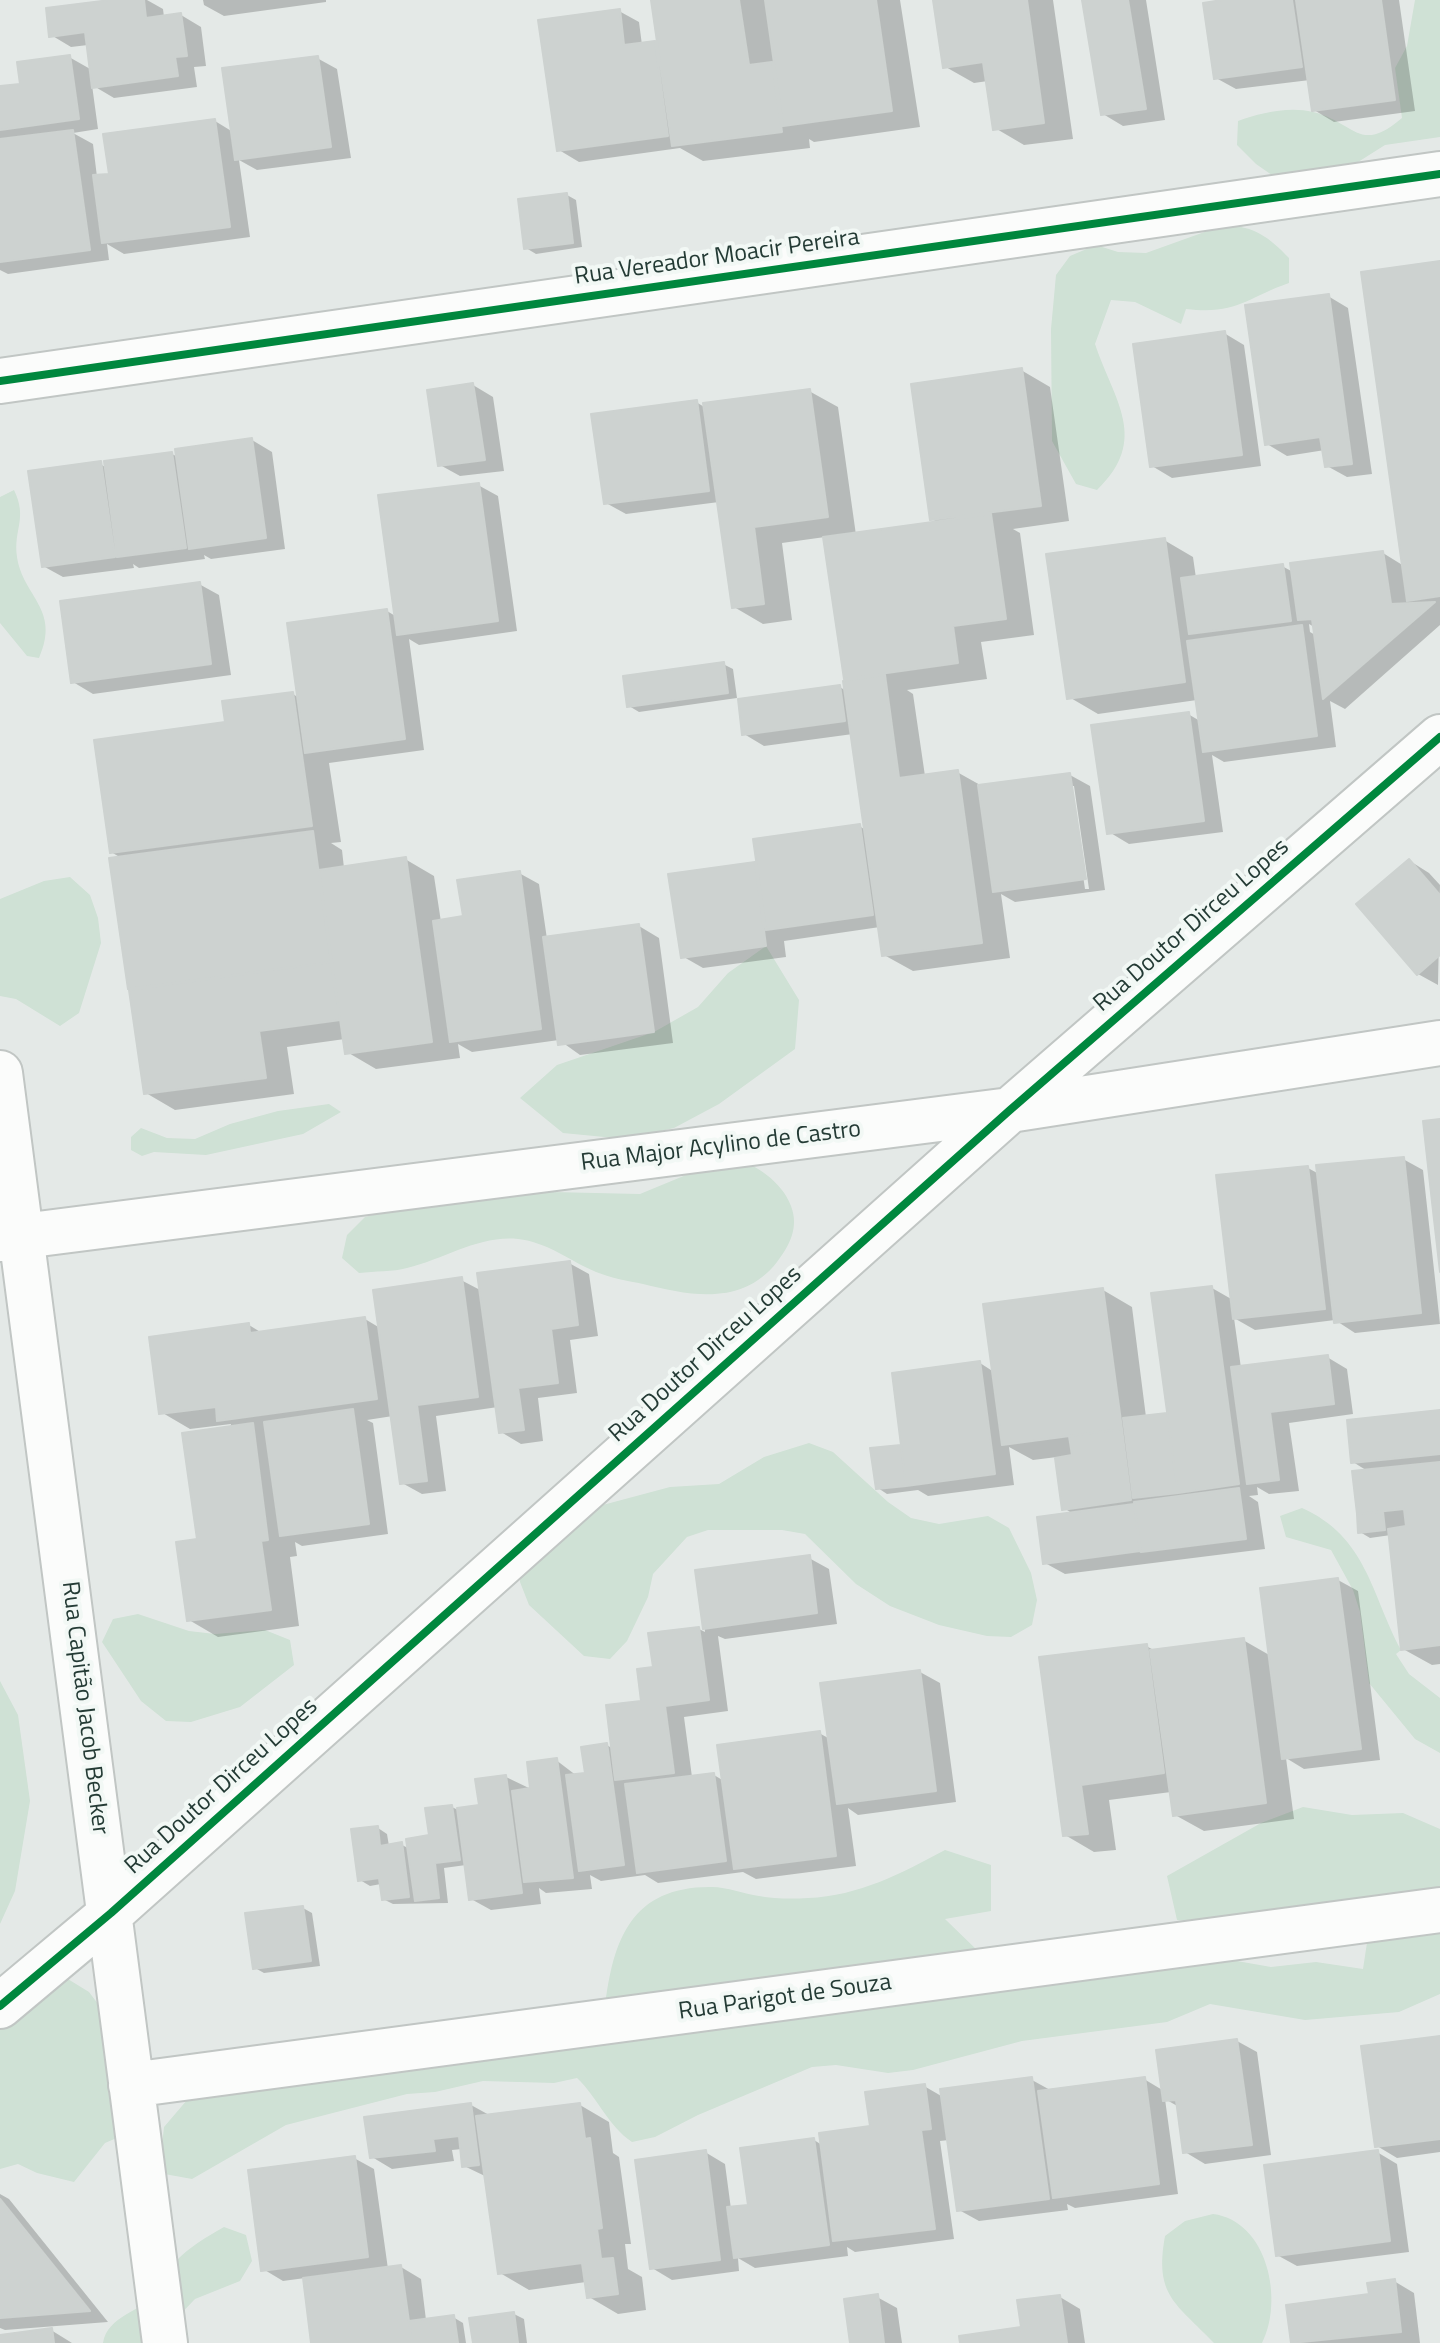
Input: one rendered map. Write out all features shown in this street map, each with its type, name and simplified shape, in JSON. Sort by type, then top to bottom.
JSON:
[{"type":"street","name":"Rua Vereador Moacir Pereira","points":[[0,381],[1440,174]]},
{"type":"street","name":"Rua Doutor Dirceu Lopes","points":[[0,2006],[111,1913],[1010,1110],[1440,737]]},
{"type":"street","name":"Rua Major Acylino de Castro","points":[[11,1238],[1010,1110],[1440,1043]]},
{"type":"street","name":"Rua Capitão Jacob Becker","points":[[0,1073],[11,1238],[111,1913],[165,2343]]},
{"type":"street","name":"Rua Parigot de Souza","points":[[131,2085],[1440,1910]]},
{"type":"green space","points":[[1415,0],[1440,0],[1440,137],[1385,145],[1336,176],[1279,180],[1256,164],[1237,145],[1238,121],[1275,111],[1313,112],[1366,135],[1388,129],[1402,118],[1395,68],[1407,46]]},
{"type":"green space","points":[[1224,225],[1252,230],[1275,244],[1289,258],[1289,283],[1230,307],[1218,310],[1186,309],[1181,324],[1135,302],[1111,300],[1095,344],[1123,419],[1125,436],[1122,454],[1097,490],[1076,484],[1052,441],[1051,329],[1056,275],[1070,256],[1096,245],[1118,252],[1146,253]]},
{"type":"green space","points":[[14,490],[20,509],[17,557],[46,627],[39,658],[27,656],[0,623],[0,497]]},
{"type":"green space","points":[[70,877],[90,895],[98,918],[101,943],[79,1013],[60,1026],[16,999],[0,996],[0,899],[44,881]]},
{"type":"green space","points":[[766,946],[799,1000],[795,1049],[719,1104],[674,1128],[625,1139],[563,1133],[520,1098],[557,1065],[654,1032],[698,1007],[728,973]]},
{"type":"green space","points":[[329,1104],[341,1112],[303,1134],[206,1155],[154,1152],[142,1156],[131,1150],[131,1137],[141,1128],[167,1138],[195,1139],[230,1124],[278,1111]]},
{"type":"green space","points":[[732,1156],[759,1169],[781,1189],[791,1206],[794,1228],[777,1262],[748,1286],[732,1291],[715,1294],[679,1292],[620,1279],[596,1272],[539,1244],[518,1239],[476,1244],[396,1270],[359,1273],[342,1258],[347,1235],[365,1217],[527,1183],[551,1192],[640,1194]]},
{"type":"green space","points":[[809,1443],[833,1452],[888,1502],[911,1518],[939,1524],[988,1516],[1009,1528],[1031,1573],[1037,1600],[1032,1625],[1011,1637],[987,1636],[939,1625],[890,1606],[856,1584],[805,1534],[782,1530],[708,1530],[687,1537],[653,1574],[648,1597],[627,1641],[610,1659],[584,1656],[529,1605],[520,1582],[521,1559],[599,1506],[670,1487],[719,1484],[764,1457]]},
{"type":"green space","points":[[1302,1508],[1324,1520],[1354,1551],[1401,1650],[1396,1654],[1409,1674],[1440,1698],[1440,1753],[1415,1739],[1369,1683],[1360,1612],[1353,1590],[1331,1550],[1286,1537],[1280,1516]]},
{"type":"green space","points":[[138,1614],[189,1631],[215,1634],[265,1630],[290,1640],[294,1665],[240,1707],[191,1722],[166,1721],[141,1701],[102,1642],[113,1619]]},
{"type":"green space","points":[[0,1681],[18,1715],[30,1801],[15,1891],[0,1924]]},
{"type":"green space","points":[[1303,1807],[1352,1815],[1403,1813],[1440,1829],[1440,1994],[1399,2012],[1305,2020],[1210,2004],[1167,2022],[1022,2041],[913,2070],[888,2073],[836,2065],[812,2067],[698,2115],[655,2137],[632,2142],[616,2128],[577,2078],[554,2083],[483,2081],[435,2092],[407,2094],[286,2125],[192,2179],[159,2173],[164,2127],[193,2093],[605,2007],[614,1959],[632,1921],[645,1907],[663,1896],[685,1889],[718,1887],[778,1898],[827,1896],[880,1882],[945,1850],[991,1865],[991,1911],[945,1919],[979,1952],[1173,1969],[1220,1958],[1271,1967],[1316,1962],[1363,1969],[1370,1923],[1223,1925],[1177,1920],[1167,1876],[1261,1823]]},
{"type":"green space","points":[[50,1968],[89,1992],[120,2033],[133,2131],[105,2143],[74,2182],[37,2173],[18,2164],[0,2169],[0,2012]]},
{"type":"green space","points":[[1213,2214],[1232,2220],[1247,2231],[1266,2265],[1271,2286],[1271,2306],[1262,2343],[1214,2343],[1179,2307],[1166,2286],[1162,2256],[1165,2236],[1185,2221]]},
{"type":"green space","points":[[224,2227],[246,2235],[252,2261],[240,2281],[195,2299],[153,2343],[103,2343],[111,2326],[159,2293],[169,2270],[180,2257]]},
{"type":"building","points":[[110,0],[144,0],[146,18],[181,13],[187,56],[175,57],[178,76],[92,88],[85,32],[49,37],[46,8]]},
{"type":"building","points":[[651,0],[739,0],[749,65],[772,62],[782,132],[672,146]]},
{"type":"building","points":[[765,0],[876,0],[892,111],[783,126]]},
{"type":"building","points":[[933,0],[1027,0],[1044,123],[993,130],[983,62],[943,68]]},
{"type":"building","points":[[1082,0],[1128,0],[1146,109],[1101,115]]},
{"type":"building","points":[[1292,0],[1302,67],[1214,79],[1203,3]]},
{"type":"building","points":[[1296,0],[1381,0],[1395,100],[1312,111]]},
{"type":"building","points":[[620,9],[624,45],[655,41],[668,136],[557,151],[538,20]]},
{"type":"building","points":[[70,55],[79,119],[0,130],[0,86],[20,84],[17,62]]},
{"type":"building","points":[[318,56],[331,147],[235,160],[222,68]]},
{"type":"building","points":[[215,119],[230,227],[102,243],[93,175],[109,174],[103,134]]},
{"type":"building","points":[[73,130],[90,250],[0,262],[0,139]]},
{"type":"building","points":[[567,193],[573,243],[524,249],[518,199]]},
{"type":"building","points":[[1440,261],[1440,596],[1407,601],[1361,272]]},
{"type":"building","points":[[1329,294],[1352,464],[1325,467],[1320,437],[1265,445],[1245,305]]},
{"type":"building","points":[[1225,331],[1242,455],[1150,467],[1133,344]]},
{"type":"building","points":[[1022,368],[1041,506],[930,520],[911,384]]},
{"type":"building","points":[[473,383],[485,460],[438,466],[427,390]]},
{"type":"building","points":[[810,389],[828,517],[754,527],[764,604],[732,608],[703,403]]},
{"type":"building","points":[[697,400],[709,491],[604,504],[591,414]]},
{"type":"building","points":[[252,438],[266,538],[189,549],[175,449]]},
{"type":"building","points":[[172,452],[186,548],[117,557],[104,461]]},
{"type":"building","points":[[101,461],[115,557],[42,567],[28,471]]},
{"type":"building","points":[[479,483],[498,621],[397,635],[378,495]]},
{"type":"building","points":[[991,514],[1006,619],[953,626],[958,663],[844,679],[823,537]]},
{"type":"building","points":[[1165,538],[1185,682],[1067,699],[1046,554]]},
{"type":"building","points":[[1383,551],[1391,604],[1435,602],[1323,699],[1312,619],[1298,620],[1290,563]]},
{"type":"building","points":[[1283,564],[1291,621],[1189,634],[1181,578]]},
{"type":"building","points":[[200,582],[211,664],[71,683],[60,601]]},
{"type":"building","points":[[387,609],[405,739],[305,753],[287,623]]},
{"type":"building","points":[[1302,625],[1317,736],[1203,752],[1187,641]]},
{"type":"building","points":[[724,662],[728,693],[627,707],[623,676]]},
{"type":"building","points":[[885,675],[899,778],[958,770],[982,943],[882,956],[843,681]]},
{"type":"building","points":[[840,685],[845,721],[742,735],[738,699]]},
{"type":"building","points":[[293,692],[312,826],[110,853],[94,740],[225,722],[222,701]]},
{"type":"building","points":[[1189,712],[1204,821],[1107,834],[1091,725]]},
{"type":"building","points":[[1070,773],[1086,879],[993,892],[978,785]]},
{"type":"building","points":[[860,824],[873,915],[766,930],[753,839]]},
{"type":"building","points":[[313,831],[331,962],[128,989],[109,858]]},
{"type":"building","points":[[406,857],[432,1042],[345,1054],[319,870]]},
{"type":"building","points":[[1409,859],[1440,895],[1440,955],[1417,975],[1356,904]]},
{"type":"building","points":[[755,862],[766,946],[681,958],[668,874]]},
{"type":"building","points":[[520,871],[541,1029],[450,1042],[433,921],[463,916],[457,880]]},
{"type":"building","points":[[639,924],[654,1032],[558,1045],[543,937]]},
{"type":"building","points":[[331,962],[340,1020],[259,1031],[266,1078],[144,1094],[129,990]]},
{"type":"building","points":[[1440,1119],[1440,1201],[1432,1202],[1423,1121]]},
{"type":"building","points":[[1404,1157],[1421,1313],[1334,1323],[1316,1165]]},
{"type":"building","points":[[1308,1166],[1325,1309],[1233,1319],[1216,1175]]},
{"type":"building","points":[[1440,1201],[1440,1272],[1432,1202]]},
{"type":"building","points":[[570,1261],[578,1325],[551,1329],[558,1383],[518,1388],[524,1430],[499,1433],[477,1273]]},
{"type":"building","points":[[462,1277],[478,1397],[417,1405],[427,1481],[400,1484],[373,1290]]},
{"type":"building","points":[[1212,1286],[1239,1484],[1178,1493],[1151,1293]]},
{"type":"building","points":[[1103,1288],[1122,1429],[1002,1445],[983,1304]]},
{"type":"building","points":[[365,1317],[377,1399],[217,1421],[216,1407],[159,1414],[149,1337],[249,1323],[250,1333]]},
{"type":"building","points":[[1328,1355],[1334,1404],[1270,1412],[1279,1480],[1247,1484],[1231,1367]]},
{"type":"building","points":[[980,1361],[995,1474],[906,1486],[892,1373]]},
{"type":"building","points":[[353,1409],[369,1524],[280,1536],[264,1422]]},
{"type":"building","points":[[1440,1410],[1440,1454],[1351,1463],[1347,1420]]},
{"type":"building","points":[[1167,1413],[1178,1493],[1133,1498],[1123,1418]]},
{"type":"building","points":[[253,1423],[268,1540],[261,1541],[271,1610],[187,1621],[176,1542],[197,1539],[182,1433]]},
{"type":"building","points":[[1122,1429],[1131,1500],[1062,1510],[1055,1458],[1072,1455],[1069,1436]]},
{"type":"building","points":[[901,1445],[906,1486],[876,1489],[870,1448]]},
{"type":"building","points":[[1440,1462],[1440,1645],[1401,1650],[1388,1529],[1406,1526],[1404,1509],[1357,1514],[1352,1471]]},
{"type":"building","points":[[1239,1488],[1246,1539],[1141,1552],[1134,1502]]},
{"type":"building","points":[[1134,1504],[1140,1551],[1043,1564],[1037,1517]]},
{"type":"building","points":[[1383,1512],[1385,1530],[1358,1533],[1357,1514]]},
{"type":"building","points":[[810,1555],[817,1613],[703,1629],[695,1570]]},
{"type":"building","points":[[1338,1578],[1361,1749],[1282,1759],[1260,1588]]},
{"type":"building","points":[[699,1627],[709,1700],[665,1706],[674,1773],[615,1780],[606,1705],[641,1701],[637,1669],[653,1667],[648,1633]]},
{"type":"building","points":[[1244,1638],[1266,1803],[1173,1816],[1150,1650]]},
{"type":"building","points":[[1147,1644],[1164,1773],[1081,1785],[1088,1834],[1063,1836],[1039,1657]]},
{"type":"building","points":[[920,1670],[936,1791],[837,1804],[820,1683]]},
{"type":"building","points":[[820,1731],[836,1856],[734,1869],[717,1745]]},
{"type":"building","points":[[607,1743],[624,1865],[579,1871],[566,1775],[585,1773],[581,1747]]},
{"type":"building","points":[[557,1758],[573,1878],[524,1882],[512,1791],[530,1788],[527,1762]]},
{"type":"building","points":[[714,1773],[726,1861],[637,1873],[625,1784]]},
{"type":"building","points":[[506,1775],[522,1893],[469,1900],[457,1808],[479,1805],[475,1779]]},
{"type":"building","points":[[452,1805],[460,1860],[435,1863],[439,1898],[415,1901],[406,1839],[429,1835],[425,1808]]},
{"type":"building","points":[[378,1826],[380,1846],[402,1842],[409,1897],[382,1900],[379,1878],[358,1881],[351,1829]]},
{"type":"building","points":[[303,1906],[311,1961],[253,1969],[245,1913]]},
{"type":"building","points":[[1440,2036],[1440,2139],[1375,2147],[1361,2046]]},
{"type":"building","points":[[1237,2039],[1252,2145],[1183,2153],[1176,2100],[1163,2101],[1156,2050]]},
{"type":"building","points":[[1032,2077],[1049,2199],[957,2211],[940,2089]]},
{"type":"building","points":[[1145,2077],[1159,2184],[1053,2198],[1038,2091]]},
{"type":"building","points":[[925,2084],[931,2129],[921,2130],[935,2229],[833,2241],[819,2133],[870,2126],[865,2092]]},
{"type":"building","points":[[471,2103],[479,2165],[462,2167],[459,2136],[433,2139],[435,2151],[370,2158],[364,2117]]},
{"type":"building","points":[[580,2103],[585,2139],[590,2138],[602,2228],[597,2229],[601,2259],[613,2258],[618,2294],[587,2298],[582,2263],[498,2274],[476,2116]]},
{"type":"building","points":[[814,2138],[829,2245],[734,2258],[727,2207],[748,2205],[740,2148]]},
{"type":"building","points":[[706,2150],[720,2260],[650,2269],[635,2160]]},
{"type":"building","points":[[1378,2150],[1390,2241],[1276,2256],[1264,2165]]},
{"type":"building","points":[[355,2156],[368,2257],[261,2271],[248,2170]]},
{"type":"building","points":[[0,2199],[90,2311],[0,2318]]},
{"type":"building","points":[[401,2265],[412,2343],[311,2343],[303,2278]]},
{"type":"building","points":[[1395,2279],[1401,2332],[1291,2343],[1286,2305],[1369,2294],[1367,2283]]},
{"type":"building","points":[[878,2294],[884,2343],[850,2343],[844,2299]]},
{"type":"building","points":[[1060,2295],[1067,2343],[960,2343],[959,2336],[1021,2327],[1017,2300]]},
{"type":"building","points":[[514,2312],[518,2343],[473,2343],[469,2318]]},
{"type":"building","points":[[454,2315],[458,2343],[412,2343],[409,2321]]},
{"type":"building","points":[[52,2328],[54,2343],[0,2343],[0,2335]]},
{"type":"cycle path","points":[[0,381],[1440,174]]},
{"type":"cycle path","points":[[0,2006],[111,1913],[1010,1110],[1440,737]]}]
